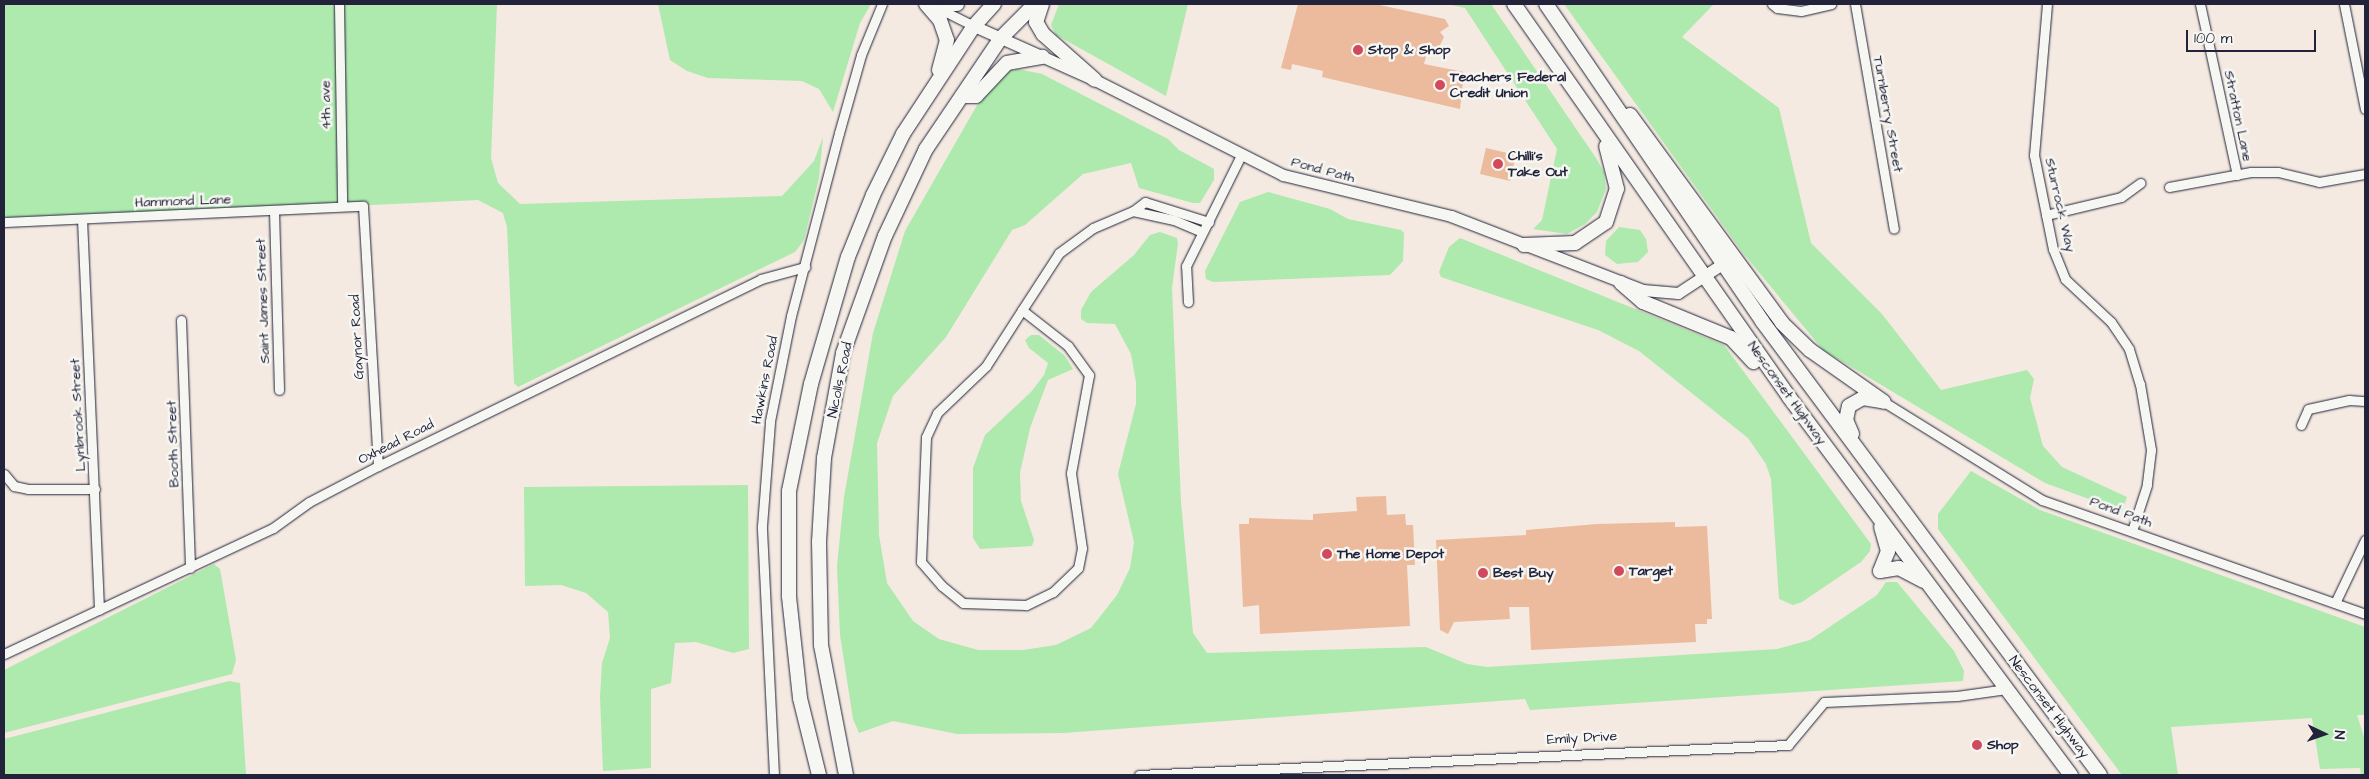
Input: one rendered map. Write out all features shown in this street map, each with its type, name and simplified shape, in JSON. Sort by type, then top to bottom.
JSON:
[{"type":"highway","points":[[926,4],[940,20],[947,40],[932,89]]},
{"type":"highway","points":[[948,4],[957,4]]},
{"type":"highway","name":"Nicolls Road","points":[[819,775],[800,698],[788,596],[790,491],[811,384],[848,257],[903,134],[974,26],[994,4]]},
{"type":"highway","name":"Nicolls Road","points":[[846,775],[821,645],[820,542],[824,458],[843,353],[885,236],[926,149],[1001,38],[1035,4]]},
{"type":"highway","points":[[1042,4],[1036,22],[1044,34],[1095,80]]},
{"type":"highway","name":"Nesconset Highway","points":[[1514,4],[1789,397],[2071,775]]},
{"type":"highway","name":"Nesconset Highway","points":[[1546,4],[1722,264],[1864,459],[2100,775]]},
{"type":"highway","points":[[1557,20],[1586,54],[1782,323],[1820,358],[1884,402]]},
{"type":"highway","points":[[962,96],[976,96],[1007,63],[1042,57]]},
{"type":"highway","points":[[1524,245],[1575,243],[1606,222],[1616,202],[1617,182],[1599,126]]},
{"type":"highway","points":[[1621,283],[1644,302],[1735,342],[1759,371],[1789,397]]},
{"type":"highway","points":[[1864,459],[1847,425],[1846,410],[1863,398],[1884,402]]},
{"type":"highway","points":[[1875,512],[1888,551],[1880,571],[1899,568],[1929,585]]},
{"type":"main road","name":"Pond Path","points":[[974,26],[1095,80],[1241,155],[1295,179],[1451,216],[1621,283],[1672,294],[1704,278],[1722,264]]},
{"type":"street","name":"4th ave","points":[[339,4],[342,206]]},
{"type":"street","name":"Hawkins Road","points":[[774,775],[762,526],[770,422],[805,267],[861,55],[882,4]]},
{"type":"street","name":"Pond Path","points":[[930,4],[974,26]]},
{"type":"street","points":[[1772,4],[1777,8],[1801,11],[1831,4]]},
{"type":"street","name":"Turnberry Street","points":[[1855,4],[1894,229]]},
{"type":"street","name":"Sturrock Way","points":[[2046,4],[2034,154],[2053,249],[2066,279],[2111,322],[2129,349],[2140,384],[2151,450],[2147,485],[2132,531]]},
{"type":"street","name":"Stratton Lane","points":[[2200,4],[2237,175]]},
{"type":"street","points":[[2344,4],[2365,109]]},
{"type":"street","points":[[1188,302],[1186,266],[1200,231],[1209,222],[1241,155]]},
{"type":"street","points":[[2169,187],[2237,175],[2278,172],[2318,182],[2365,174]]},
{"type":"street","points":[[2046,214],[2121,198],[2140,183]]},
{"type":"street","points":[[1022,310],[1068,346],[1089,375],[1071,473],[1082,548],[1078,568],[1053,592],[1026,605],[963,603],[942,586],[922,562],[926,437],[937,413],[986,366],[1022,310],[1059,253],[1093,228],[1133,211],[1145,202],[1209,222]]},
{"type":"street","points":[[1153,217],[1155,204]]},
{"type":"street","name":"Hammond Lane","points":[[4,222],[363,206]]},
{"type":"street","name":"Gaynor Road","points":[[363,206],[378,466]]},
{"type":"street","name":"Saint James Street","points":[[274,211],[279,390]]},
{"type":"street","points":[[1133,211],[1153,217],[1174,220],[1200,231]]},
{"type":"street","name":"Lynbrook Street","points":[[82,219],[99,610]]},
{"type":"street","name":"Oxhead Road","points":[[4,654],[273,528],[309,502],[378,466],[761,279],[805,267]]},
{"type":"street","name":"Booth Street","points":[[181,320],[190,568]]},
{"type":"street","points":[[2302,425],[2308,409],[2349,400],[2365,401]]},
{"type":"street","name":"Pond Path","points":[[1884,402],[2042,500],[2365,614]]},
{"type":"street","points":[[4,474],[14,486],[28,489],[95,489]]},
{"type":"street","points":[[2336,603],[2365,540]]},
{"type":"street","name":"Emily Drive","points":[[1139,775],[1788,745],[1824,702],[1957,696],[2007,689]]},
{"type":"green space","points":[[4,4],[497,4],[491,158],[498,183],[520,204],[782,196],[814,161],[823,137],[819,178],[804,240],[795,252],[518,387],[514,383],[507,227],[503,213],[478,200],[4,222]]},
{"type":"green space","points":[[658,4],[871,4],[860,23],[833,112],[819,89],[802,81],[708,78],[687,71],[670,60]]},
{"type":"green space","points":[[1059,4],[1188,4],[1166,96],[1056,35],[1051,25]]},
{"type":"green space","points":[[1447,4],[1491,4],[1596,158],[1604,172],[1606,189],[1597,212],[1585,224],[1567,234],[1533,229],[1542,220],[1557,149],[1465,8]]},
{"type":"green space","points":[[1564,4],[1714,4],[1682,37],[1779,108],[1811,243],[1882,314],[1941,390],[2027,370],[2034,379],[2030,398],[2043,446],[2062,467],[2127,497],[2122,511],[2045,483],[1823,350],[1743,253]]},
{"type":"green space","points":[[1018,69],[1042,74],[1168,139],[1179,150],[1214,169],[1214,180],[1200,203],[1193,203],[1139,188],[1131,163],[1083,174],[1025,225],[1012,230],[946,337],[893,396],[877,443],[879,535],[887,583],[913,621],[939,639],[978,650],[1023,650],[1056,645],[1091,628],[1117,595],[1130,568],[1134,542],[1118,474],[1136,404],[1136,382],[1131,354],[1115,324],[1087,323],[1081,319],[1081,310],[1091,292],[1134,255],[1150,235],[1160,232],[1177,238],[1178,243],[1172,288],[1181,502],[1193,633],[1207,653],[1426,647],[1467,664],[1487,667],[1777,649],[1810,640],[1877,595],[1886,582],[1897,582],[1954,651],[1964,671],[1963,681],[1530,710],[1525,699],[1063,733],[957,734],[893,721],[859,733],[853,719],[840,635],[837,566],[844,497],[873,333],[905,231],[988,86],[1005,72]]},
{"type":"green space","points":[[1268,192],[1330,209],[1348,219],[1401,230],[1404,233],[1403,261],[1390,275],[1213,282],[1206,279],[1205,271],[1240,202]]},
{"type":"green space","points":[[1619,227],[1640,230],[1646,239],[1648,252],[1638,262],[1617,264],[1605,255],[1606,241]]},
{"type":"green space","points":[[1460,238],[1724,345],[1871,544],[1870,551],[1861,562],[1802,602],[1793,605],[1779,599],[1771,479],[1766,464],[1748,438],[1639,351],[1598,330],[1441,277],[1439,272],[1449,247]]},
{"type":"green space","points":[[1031,335],[1039,335],[1065,356],[1073,369],[1048,380],[1030,428],[1020,473],[1021,501],[1034,540],[1032,546],[980,549],[973,538],[973,468],[985,435],[1031,392],[1044,375],[1048,363],[1029,348],[1025,340]]},
{"type":"green space","points":[[1971,471],[2040,510],[2365,627],[2365,715],[2357,715],[2365,740],[2365,775],[2361,775],[2360,768],[2320,769],[2312,718],[2171,727],[2178,775],[2122,775],[1938,529],[1938,514]]},
{"type":"green space","points":[[748,485],[749,649],[733,653],[696,642],[675,643],[671,683],[651,689],[651,768],[603,771],[600,697],[602,663],[610,638],[608,612],[586,593],[561,585],[525,586],[524,487]]},
{"type":"green space","points":[[214,564],[220,569],[236,660],[232,674],[4,733],[4,670]]},
{"type":"green space","points":[[229,681],[240,683],[246,775],[4,775],[4,739]]},
{"type":"building","name":"Stop & Shop","points":[[1298,4],[1375,4],[1445,19],[1449,26],[1440,32],[1444,37],[1437,51],[1428,49],[1424,64],[1464,72],[1460,109],[1322,77],[1323,71],[1292,64],[1291,70],[1281,68]]},
{"type":"building","name":"Chilli's Take Out","points":[[1486,148],[1516,155],[1510,181],[1480,174]]},
{"type":"building","name":"The Home Depot","points":[[1386,496],[1387,515],[1405,514],[1406,525],[1413,525],[1415,565],[1407,565],[1410,626],[1260,634],[1259,605],[1243,607],[1239,524],[1249,524],[1249,518],[1313,520],[1313,514],[1357,511],[1356,497]]},
{"type":"building","name":"Target","points":[[1675,522],[1675,527],[1707,526],[1712,619],[1707,619],[1707,624],[1695,624],[1696,642],[1531,650],[1529,607],[1509,607],[1510,619],[1454,622],[1448,634],[1440,630],[1436,540],[1526,535],[1526,530],[1597,524]]},
{"type":"place","name":"Stop & Shop","points":[[1358,50]]},
{"type":"place","name":"Teachers Federal Credit Union","points":[[1440,85]]},
{"type":"place","name":"Chilli's Take Out","points":[[1498,164]]},
{"type":"place","name":"The Home Depot","points":[[1327,554]]},
{"type":"place","name":"Target","points":[[1619,571]]},
{"type":"place","name":"Best Buy","points":[[1483,573]]},
{"type":"place","name":"Shop","points":[[1977,745]]}]
